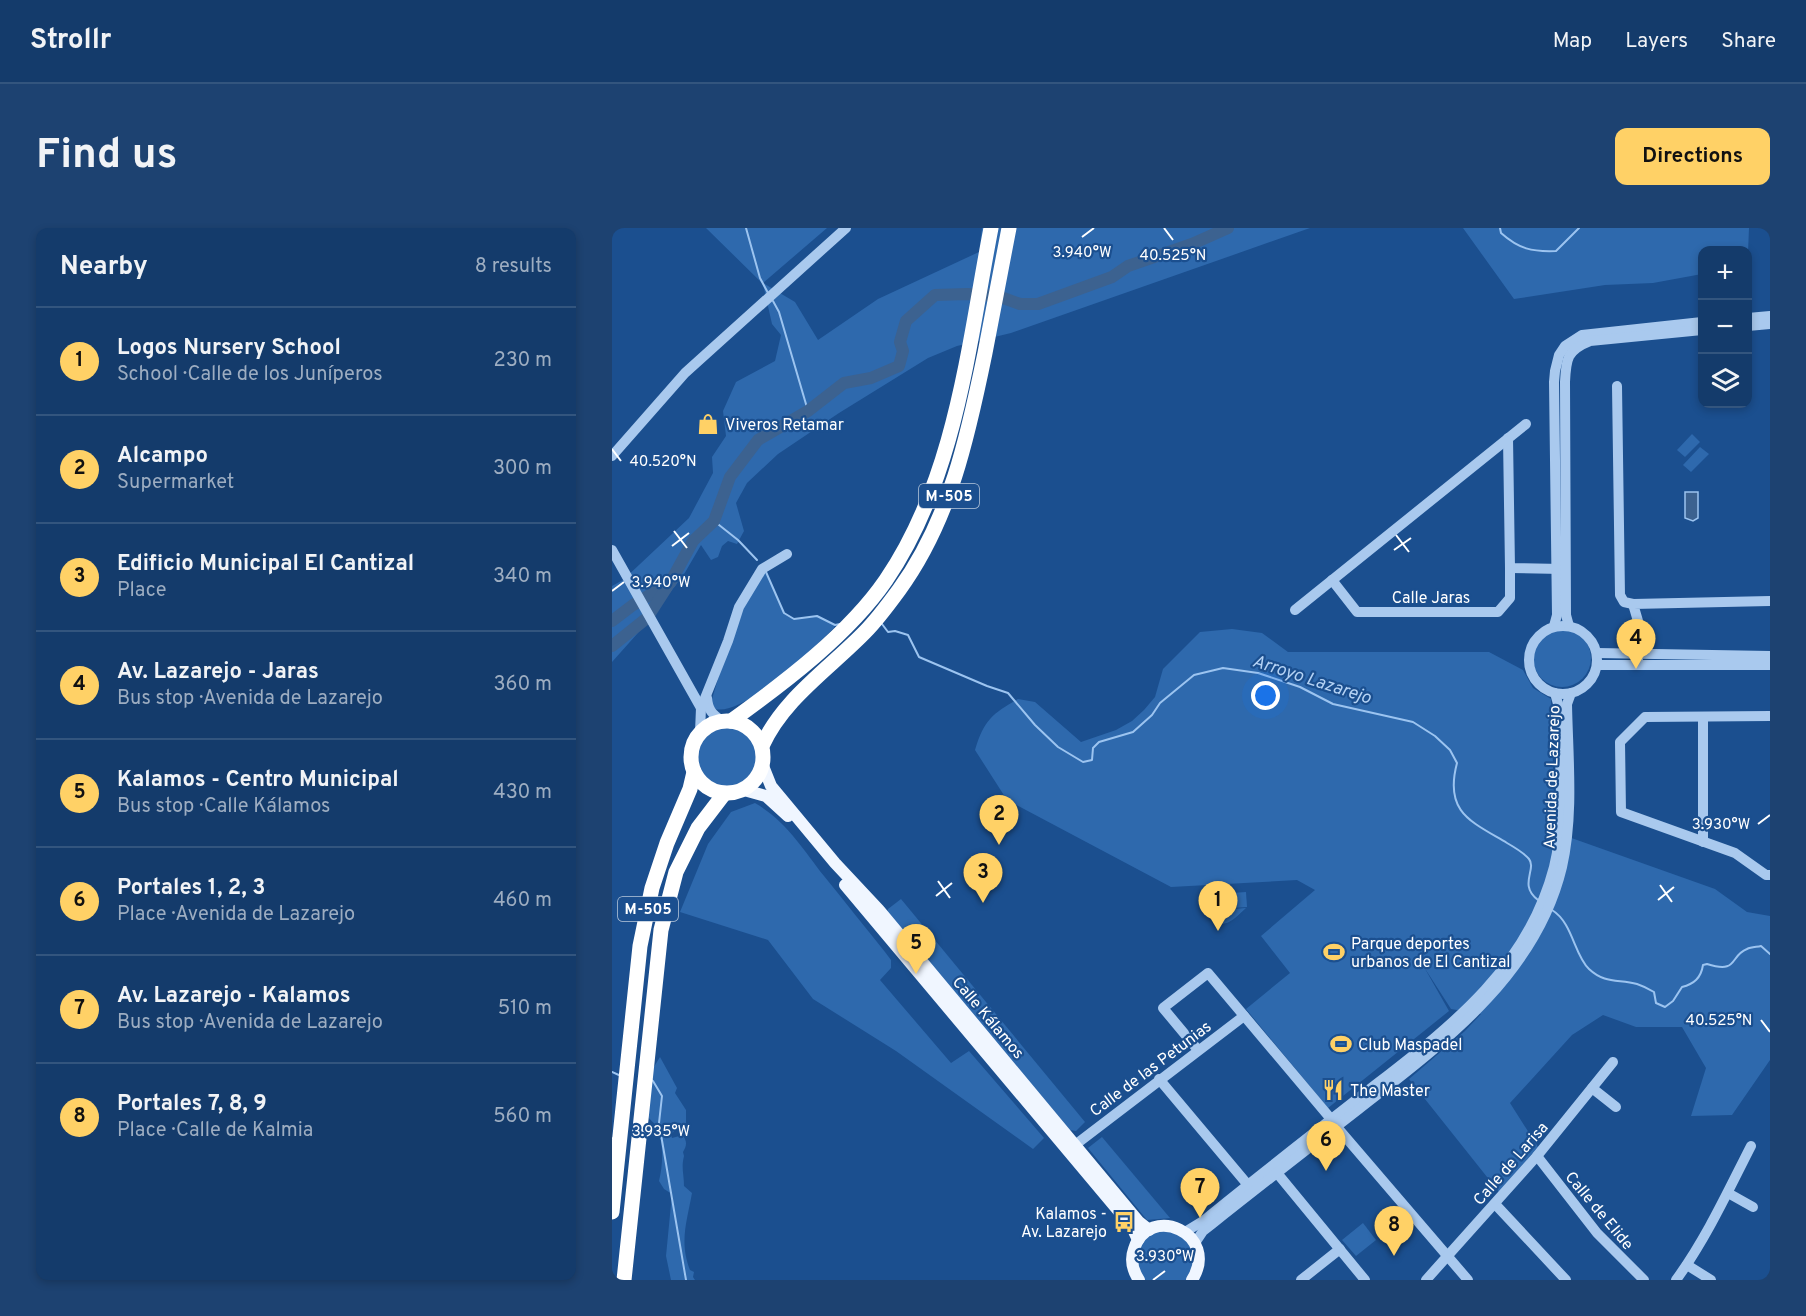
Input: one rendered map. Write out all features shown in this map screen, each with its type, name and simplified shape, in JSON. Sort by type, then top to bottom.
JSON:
[{"type":"highway","name":"M-505","points":[[612,1212],[640,946],[652,888],[667,843],[690,789],[694,772],[691,750],[700,732],[707,727],[727,721],[772,691],[819,651],[846,627],[886,580],[928,502],[942,460],[960,392],[991,228]]},
{"type":"highway","name":"M-505","points":[[762,746],[776,719],[865,632],[901,588],[943,512],[960,464],[1009,228]]},
{"type":"highway","points":[[694,772],[705,787],[724,794],[744,790],[759,776],[763,766],[762,746],[750,729],[727,721]]},
{"type":"highway","name":"M-505","points":[[624,1280],[661,930],[676,872],[698,828],[724,794]]},
{"type":"main road","name":"Calle Kálamos","points":[[763,766],[771,786],[835,863],[879,910],[1139,1222],[1149,1230]]},
{"type":"main road","name":"Calle Kálamos","points":[[744,790],[766,796],[786,814],[1132,1227],[1138,1240]]},
{"type":"main road","points":[[1137,1279],[1132,1254],[1138,1240],[1149,1230],[1164,1226],[1178,1228],[1195,1243],[1199,1258],[1192,1280]]},
{"type":"street","points":[[612,456],[685,373],[846,228]]},
{"type":"street","points":[[1752,318],[1770,316]]},
{"type":"street","points":[[1554,626],[1561,569],[1559,382],[1555,370],[1560,355],[1565,346],[1582,335],[1698,322]]},
{"type":"street","points":[[1752,326],[1770,324]]},
{"type":"street","points":[[1559,382],[1569,355],[1590,341],[1698,330]]},
{"type":"street","points":[[1617,386],[1620,595],[1624,602],[1633,604],[1770,601]]},
{"type":"street","points":[[1295,610],[1526,424]]},
{"type":"street","name":"Calle Jaras","points":[[1332,580],[1358,612],[1498,612],[1510,598],[1508,438]]},
{"type":"street","points":[[612,550],[701,708]]},
{"type":"street","points":[[700,732],[701,708],[739,607],[762,569],[787,555]]},
{"type":"street","points":[[1510,568],[1561,569]]},
{"type":"street","points":[[1561,569],[1569,626]]},
{"type":"street","points":[[1633,604],[1638,621],[1638,659]]},
{"type":"street","points":[[1554,626],[1569,626],[1584,632],[1590,638],[1597,653],[1597,665],[1590,680],[1579,690],[1571,693],[1555,693],[1546,690],[1533,678],[1528,660],[1532,642],[1545,630],[1554,626]]},
{"type":"street","points":[[1597,653],[1638,659],[1770,665]]},
{"type":"street","points":[[1597,665],[1638,659],[1770,656]]},
{"type":"street","name":"Avenida de Lazarejo","points":[[1555,693],[1558,704],[1563,835]]},
{"type":"street","name":"Avenida de Lazarejo","points":[[1185,1232],[1198,1225],[1248,1185],[1413,1066],[1523,957],[1544,919],[1562,867],[1567,704],[1571,693]]},
{"type":"street","points":[[706,695],[708,708],[713,715],[727,721]]},
{"type":"street","points":[[1770,716],[1645,717],[1620,742],[1622,812],[1735,853],[1766,875],[1770,875]]},
{"type":"street","points":[[1703,717],[1703,842]]},
{"type":"street","points":[[1197,1050],[1163,1008],[1208,973],[1446,1257],[1468,1280]]},
{"type":"street","name":"Calle de las Petunias","points":[[1075,1145],[1244,1016]]},
{"type":"street","name":"Calle de Larisa","points":[[1426,1280],[1495,1204],[1613,1062]]},
{"type":"street","points":[[1159,1080],[1248,1185]]},
{"type":"street","points":[[1592,1088],[1616,1107]]},
{"type":"street","name":"Avenida de Lazarejo","points":[[1195,1243],[1203,1231],[1277,1173],[1334,1123]]},
{"type":"street","points":[[1676,1280],[1728,1193],[1751,1146]]},
{"type":"street","name":"Calle de Elide","points":[[1536,1156],[1598,1233],[1644,1280]]},
{"type":"street","points":[[1277,1173],[1365,1280]]},
{"type":"street","points":[[1728,1193],[1753,1207]]},
{"type":"street","points":[[1495,1204],[1566,1280]]},
{"type":"street","points":[[1301,1280],[1340,1250]]},
{"type":"street","points":[[1687,1265],[1712,1280]]},
{"type":"shaded area","points":[[706,228],[827,228],[763,283],[795,302],[818,340],[878,299],[979,252],[982,228],[1310,228],[1011,333],[957,346],[928,358],[839,413],[778,454],[747,483],[736,503],[744,531],[737,544],[728,541],[722,546],[718,557],[711,560],[701,545],[683,576],[612,662],[612,586],[623,580],[689,518],[713,473],[712,457],[726,436],[723,411],[736,382],[775,361],[781,335],[772,324],[763,284]]},
{"type":"shaded area","points":[[1463,228],[1749,228],[1748,246],[1698,246],[1698,275],[1653,283],[1605,285],[1514,299]]},
{"type":"shaded area","points":[[1692,434],[1700,442],[1685,457],[1677,450]]},
{"type":"shaded area","points":[[1700,447],[1709,454],[1691,472],[1683,465]]},
{"type":"shaded area","points":[[1685,492],[1698,492],[1698,518],[1693,521],[1685,518]]},
{"type":"shaded area","points":[[762,569],[766,572],[784,613],[795,619],[817,616],[835,625],[834,628],[795,665],[760,692],[728,708],[715,709],[712,699],[740,605]]},
{"type":"shaded area","points":[[1232,629],[1262,633],[1288,652],[1489,652],[1523,670],[1533,688],[1551,699],[1555,834],[1715,889],[1747,912],[1770,916],[1770,1060],[1732,1115],[1691,1116],[1706,1068],[1682,1027],[1636,1027],[1603,1015],[1572,1035],[1510,1103],[1538,1147],[1499,1192],[1409,1079],[1465,1031],[1481,1014],[1451,1009],[1424,967],[1449,1011],[1328,1108],[1246,1009],[1290,973],[1261,936],[1315,890],[1297,880],[1171,887],[1007,800],[975,750],[982,731],[990,719],[1018,699],[1035,702],[1081,742],[1116,730],[1132,721],[1144,710],[1155,697],[1163,669],[1200,632]]},
{"type":"shaded area","points":[[1562,629],[1573,631],[1586,642],[1591,658],[1589,669],[1578,682],[1562,687],[1551,685],[1538,674],[1533,658],[1535,647],[1546,634]]},
{"type":"shaded area","points":[[727,728],[743,733],[751,741],[756,757],[751,773],[743,781],[727,786],[711,781],[703,773],[698,757],[703,741],[711,733]]},
{"type":"shaded area","points":[[755,803],[776,818],[793,836],[885,952],[891,960],[891,968],[880,980],[951,1063],[969,1051],[1044,1138],[1033,1149],[896,1051],[813,999],[768,940],[680,912],[708,844],[731,812]]},
{"type":"shaded area","points":[[1246,892],[1247,907],[1204,910],[1203,895]]},
{"type":"shaded area","points":[[901,899],[1085,1122],[1076,1131],[1070,1130],[887,913],[888,909]]},
{"type":"shaded area","points":[[1246,908],[1226,923],[1216,922],[1205,911]]},
{"type":"shaded area","points":[[660,1057],[677,1088],[675,1093],[686,1110],[686,1123],[678,1126],[671,1135],[672,1138],[683,1135],[686,1142],[683,1152],[684,1186],[692,1193],[684,1241],[687,1260],[690,1270],[694,1272],[695,1280],[671,1280],[666,1256],[672,1194],[664,1189],[659,1181],[662,1161],[661,1141],[656,1127],[648,1117],[652,1070]]},
{"type":"shaded area","points":[[1102,1137],[1170,1218],[1147,1220],[1088,1148]]},
{"type":"shaded area","points":[[1363,1223],[1376,1240],[1356,1256],[1342,1240]]},
{"type":"shaded area","points":[[1169,1229],[1188,1239],[1196,1258],[1187,1280],[1143,1280],[1137,1271],[1136,1250],[1149,1233]]},
{"type":"waterway","points":[[746,228],[760,278],[768,293]]},
{"type":"waterway","points":[[612,621],[633,605],[670,583],[693,541],[714,521],[730,477],[758,440],[808,411],[844,383],[871,378],[899,366],[903,351],[900,342],[906,321],[935,295],[998,296],[1020,304],[1038,304],[1112,277],[1128,266],[1192,244],[1228,228]]},
{"type":"waterway","points":[[1500,228],[1501,233],[1520,246],[1547,251],[1556,251],[1579,228]]},
{"type":"waterway","points":[[773,301],[779,312],[808,411]]},
{"type":"waterway","points":[[714,521],[738,540],[757,560]]},
{"type":"waterway","name":"Arroyo Lazarejo","points":[[766,572],[784,613],[794,619],[817,616],[835,625],[840,624]]},
{"type":"waterway","points":[[612,646],[647,618],[667,587]]},
{"type":"waterway","name":"Arroyo Lazarejo","points":[[882,624],[888,632],[895,631],[908,635],[919,657],[1008,693],[1035,725],[1058,747],[1083,762],[1092,760],[1093,748],[1099,742],[1133,732],[1152,715],[1160,703],[1194,675],[1223,668],[1258,673],[1300,687],[1333,704],[1413,722],[1435,736],[1450,750],[1457,763],[1454,793],[1463,813],[1471,821],[1516,848],[1529,859],[1531,863],[1529,889],[1538,900]]},
{"type":"waterway","name":"Arroyo Lazarejo","points":[[1552,910],[1565,923],[1580,956],[1589,969],[1606,979],[1637,984],[1648,989],[1654,992],[1656,1003],[1665,1007],[1673,1001],[1682,987],[1696,980],[1701,974],[1703,965],[1724,967],[1732,963],[1741,952],[1754,947],[1761,946],[1770,954]]},
{"type":"waterway","points":[[612,1072],[621,1076]]},
{"type":"waterway","points":[[650,1079],[662,1096],[659,1123],[686,1280]]},
{"type":"place","name":"Viveros Retamar","points":[[708,424]]},
{"type":"place","name":"Av. Lazarejo - Jaras","points":[[1636,669]]},
{"type":"place","name":"Alcampo","points":[[999,845]]},
{"type":"place","name":"Edificio Municipal El Cantizal","points":[[983,903]]},
{"type":"place","name":"Logos Nursery School","points":[[1218,931]]},
{"type":"place","name":"Parque deportes urbanos de El Cantizal","points":[[1334,952]]},
{"type":"place","name":"Kalamos - Centro Municipal","points":[[916,974]]},
{"type":"place","name":"Club Maspadel","points":[[1341,1044]]},
{"type":"place","name":"The Master","points":[[1333,1090]]},
{"type":"place","name":"Portales 1, 2, 3","points":[[1326,1171]]},
{"type":"place","name":"Av. Lazarejo - Kalamos","points":[[1200,1218]]},
{"type":"place","name":"Kalamos - Av. Lazarejo","points":[[1124,1222]]},
{"type":"place","name":"Portales 7, 8, 9","points":[[1394,1256]]}]
